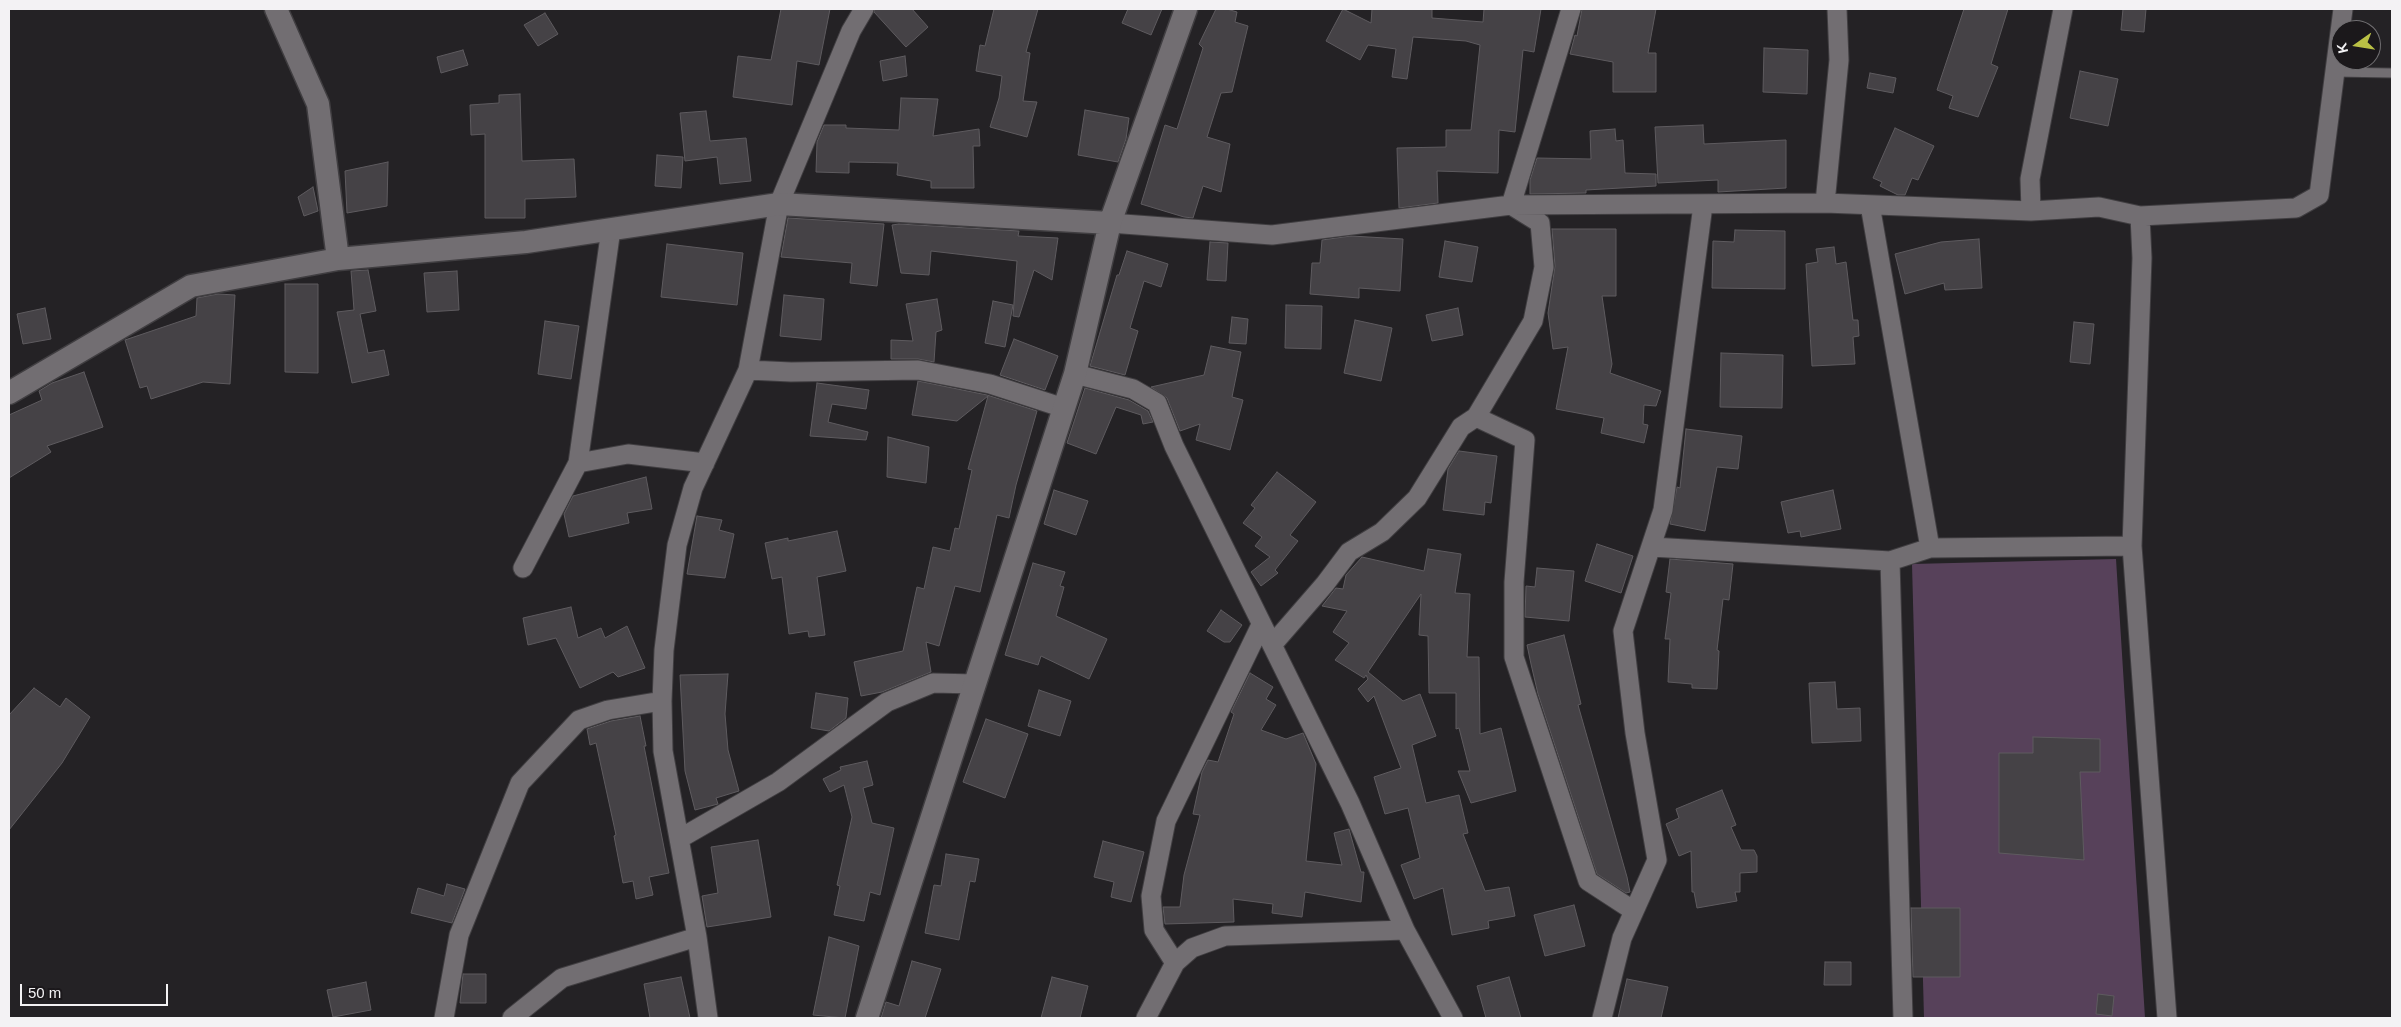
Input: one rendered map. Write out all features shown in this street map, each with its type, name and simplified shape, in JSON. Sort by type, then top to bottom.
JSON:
[{"type":"street","points":[[276,9],[318,104],[338,259]]},
{"type":"street","points":[[708,1018],[697,937],[663,751],[664,650],[677,545],[693,488],[748,370],[779,204],[851,31],[864,9]]},
{"type":"street","points":[[867,1018],[1075,374],[1110,223],[1186,9]]},
{"type":"street","points":[[1510,205],[1571,9]]},
{"type":"street","points":[[1825,203],[1839,60],[1837,9]]},
{"type":"street","points":[[2031,211],[2030,179],[2063,9]]},
{"type":"street","points":[[9,393],[191,286],[338,259],[526,242],[779,204],[1272,234],[1510,205],[1825,203],[2031,211],[2099,207],[2140,216],[2296,208],[2318,196],[2343,9]]},
{"type":"street","points":[[1272,645],[1325,584],[1349,552],[1382,532],[1417,498],[1461,427],[1476,417],[1533,321],[1544,267],[1540,223],[1510,205]]},
{"type":"street","points":[[1602,1018],[1622,938],[1657,860],[1635,733],[1623,631],[1663,510],[1703,205]]},
{"type":"street","points":[[1870,205],[1930,548]]},
{"type":"street","points":[[2140,216],[2142,258],[2132,546],[2167,1018]]},
{"type":"street","points":[[522,568],[578,463],[611,229]]},
{"type":"street","points":[[748,370],[791,372],[918,370],[990,384],[1064,408]]},
{"type":"street","points":[[1075,374],[1133,389],[1156,403],[1174,446],[1350,803],[1404,930],[1453,1018]]},
{"type":"street","points":[[1476,417],[1525,440],[1514,582],[1514,656],[1588,881],[1634,912]]},
{"type":"street","points":[[578,463],[628,454],[705,463]]},
{"type":"street","points":[[1652,547],[1890,561],[1930,548],[2132,546]]},
{"type":"street","points":[[1890,561],[1903,1018]]},
{"type":"street","points":[[1175,963],[1154,930],[1150,896],[1166,821],[1261,625]]},
{"type":"street","points":[[680,839],[778,782],[887,702],[933,683],[975,684]]},
{"type":"street","points":[[444,1018],[459,935],[520,783],[579,720],[608,710],[662,701]]},
{"type":"street","points":[[1146,1018],[1175,963],[1192,948],[1225,936],[1404,930]]},
{"type":"street","points":[[512,1018],[562,978],[697,937]]},
{"type":"lane","points":[[2335,72],[2392,73]]},
{"type":"shaded area","points":[[2116,559],[2145,1018],[1924,1018],[1912,564]]},
{"type":"building","points":[[781,9],[830,9],[819,65],[797,61],[792,105],[733,97],[738,56],[771,60]]},
{"type":"building","points":[[875,9],[912,9],[928,27],[906,47],[874,12]]},
{"type":"building","points":[[994,9],[1038,9],[1026,52],[1030,53],[1023,101],[1037,102],[1027,137],[990,127],[999,98],[1002,76],[976,71],[980,45],[985,46]]},
{"type":"building","points":[[1128,9],[1162,9],[1151,35],[1122,23]]},
{"type":"building","points":[[1216,9],[1227,9],[1237,12],[1235,22],[1248,26],[1232,92],[1221,93],[1207,137],[1230,144],[1221,192],[1203,186],[1193,218],[1184,217],[1141,204],[1165,125],[1177,129],[1203,48],[1199,44]]},
{"type":"building","points":[[1343,9],[1371,23],[1372,9],[1432,9],[1432,18],[1483,22],[1484,9],[1541,9],[1534,52],[1523,50],[1515,132],[1499,130],[1498,173],[1437,171],[1438,203],[1399,208],[1397,148],[1446,147],[1446,130],[1471,130],[1480,45],[1466,41],[1413,37],[1407,79],[1392,77],[1396,49],[1368,45],[1360,60],[1326,41]]},
{"type":"building","points":[[1582,9],[1656,9],[1648,53],[1656,53],[1656,92],[1613,92],[1613,62],[1570,54],[1575,35],[1577,36]]},
{"type":"building","points":[[1964,9],[2008,9],[1991,64],[1998,67],[1978,117],[1949,108],[1953,96],[1937,90]]},
{"type":"building","points":[[2123,9],[2146,9],[2144,32],[2121,30]]},
{"type":"building","points":[[545,13],[558,34],[538,46],[524,25]]},
{"type":"building","points":[[1764,48],[1808,50],[1807,94],[1763,92]]},
{"type":"building","points":[[463,50],[468,65],[441,73],[437,57]]},
{"type":"building","points":[[905,56],[907,76],[883,81],[880,61]]},
{"type":"building","points":[[2080,71],[2118,79],[2108,126],[2070,118]]},
{"type":"building","points":[[1870,73],[1896,78],[1893,93],[1867,88]]},
{"type":"building","points":[[520,94],[522,161],[574,159],[576,197],[525,199],[525,218],[485,218],[485,134],[471,135],[470,105],[499,103],[499,95]]},
{"type":"building","points":[[901,98],[938,99],[933,136],[979,129],[980,146],[973,146],[974,188],[931,188],[931,181],[897,175],[898,163],[849,162],[849,173],[816,172],[817,142],[824,125],[846,125],[846,128],[899,130]]},
{"type":"building","points":[[1085,110],[1129,118],[1126,139],[1118,162],[1078,155]]},
{"type":"building","points":[[706,111],[710,141],[746,138],[751,181],[720,184],[717,157],[685,161],[680,113]]},
{"type":"building","points":[[1703,125],[1704,144],[1786,140],[1786,188],[1718,192],[1718,180],[1658,183],[1655,127]]},
{"type":"building","points":[[1895,128],[1934,146],[1918,180],[1912,178],[1905,195],[1898,195],[1880,186],[1882,182],[1873,178]]},
{"type":"building","points":[[1615,129],[1616,141],[1623,140],[1625,173],[1656,174],[1656,186],[1586,190],[1586,193],[1530,194],[1530,180],[1537,158],[1591,159],[1590,131]]},
{"type":"building","points":[[657,155],[683,157],[681,188],[655,186]]},
{"type":"building","points":[[388,162],[387,206],[347,213],[345,171]]},
{"type":"building","points":[[313,187],[318,211],[304,216],[298,197]]},
{"type":"building","points":[[788,218],[884,224],[877,286],[850,283],[852,263],[781,257]]},
{"type":"building","points":[[892,225],[1019,231],[1018,236],[1058,238],[1052,280],[1034,270],[1019,317],[1013,316],[1017,261],[931,251],[929,275],[901,273]]},
{"type":"building","points":[[1552,229],[1616,229],[1616,296],[1602,296],[1612,364],[1610,373],[1661,391],[1656,406],[1644,405],[1643,424],[1648,425],[1644,443],[1601,433],[1604,418],[1556,409],[1568,347],[1553,349],[1548,313],[1555,266]]},
{"type":"building","points":[[1735,230],[1785,231],[1785,289],[1712,288],[1713,241],[1734,242]]},
{"type":"building","points":[[1351,236],[1403,239],[1400,291],[1359,288],[1359,298],[1310,294],[1312,263],[1320,263],[1322,240]]},
{"type":"building","points":[[1979,239],[1982,288],[1945,290],[1944,283],[1905,294],[1895,254],[1941,242]]},
{"type":"building","points":[[1445,241],[1478,247],[1472,282],[1439,277]]},
{"type":"building","points":[[1210,242],[1228,243],[1226,281],[1207,280]]},
{"type":"building","points":[[667,244],[743,253],[737,305],[661,297]]},
{"type":"building","points":[[1834,247],[1836,264],[1846,262],[1853,320],[1858,320],[1859,336],[1853,337],[1855,364],[1812,366],[1806,264],[1818,262],[1816,249]]},
{"type":"building","points":[[1127,251],[1168,264],[1161,287],[1144,281],[1130,328],[1138,331],[1125,375],[1090,366],[1117,275],[1119,275]]},
{"type":"building","points":[[368,270],[376,311],[360,314],[368,353],[384,350],[389,375],[352,383],[337,312],[354,310],[351,271]]},
{"type":"building","points":[[457,271],[459,310],[427,312],[424,273]]},
{"type":"building","points":[[285,284],[318,284],[318,373],[285,372]]},
{"type":"building","points":[[218,294],[235,295],[230,384],[203,382],[151,399],[147,386],[140,388],[125,340],[196,316],[197,298]]},
{"type":"building","points":[[784,295],[824,299],[821,340],[780,336]]},
{"type":"building","points":[[937,299],[942,330],[936,332],[934,362],[918,359],[891,359],[891,340],[913,341],[906,304]]},
{"type":"building","points":[[993,301],[1013,305],[1005,347],[985,343]]},
{"type":"building","points":[[1286,305],[1322,306],[1321,349],[1285,348]]},
{"type":"building","points":[[45,308],[51,339],[23,344],[17,314]]},
{"type":"building","points":[[1458,308],[1463,335],[1432,341],[1426,315]]},
{"type":"building","points":[[1232,317],[1248,319],[1246,344],[1229,343]]},
{"type":"building","points":[[1355,320],[1392,328],[1381,381],[1344,373]]},
{"type":"building","points":[[545,321],[579,326],[571,379],[538,374]]},
{"type":"building","points":[[2074,322],[2094,324],[2090,364],[2070,362]]},
{"type":"building","points":[[1014,339],[1058,356],[1045,390],[1000,375]]},
{"type":"building","points":[[1211,346],[1241,352],[1232,397],[1243,400],[1230,450],[1196,440],[1200,424],[1180,431],[1167,398],[1151,387],[1204,375]]},
{"type":"building","points":[[1721,353],[1783,355],[1782,408],[1720,407]]},
{"type":"building","points":[[84,372],[103,427],[47,446],[51,452],[9,478],[9,415],[42,400],[39,391],[52,383]]},
{"type":"building","points":[[918,381],[987,395],[1037,411],[1016,485],[1009,518],[997,515],[980,592],[955,586],[939,646],[926,642],[931,672],[882,692],[861,696],[854,662],[903,651],[917,587],[924,589],[933,547],[950,551],[955,528],[959,529],[972,470],[968,469],[988,396],[957,421],[912,415]]},
{"type":"building","points":[[817,383],[869,390],[866,409],[832,404],[828,422],[868,432],[866,440],[810,436]]},
{"type":"building","points":[[1085,388],[1129,400],[1148,411],[1153,422],[1143,424],[1141,415],[1116,407],[1096,454],[1067,443]]},
{"type":"building","points":[[1686,429],[1742,436],[1738,469],[1717,467],[1705,531],[1670,524],[1677,487],[1680,488]]},
{"type":"building","points":[[888,437],[929,447],[926,483],[887,477]]},
{"type":"building","points":[[1459,451],[1497,456],[1491,503],[1485,502],[1484,515],[1443,510],[1448,469]]},
{"type":"building","points":[[1277,472],[1316,502],[1290,535],[1298,541],[1275,570],[1278,573],[1261,586],[1251,572],[1270,557],[1255,546],[1262,537],[1243,523],[1255,508],[1251,505]]},
{"type":"building","points":[[646,477],[652,509],[627,513],[629,523],[569,537],[564,514],[573,496]]},
{"type":"building","points":[[1054,490],[1088,501],[1076,535],[1044,524]]},
{"type":"building","points":[[1833,490],[1841,529],[1801,537],[1800,531],[1788,533],[1781,502]]},
{"type":"building","points":[[697,516],[722,520],[719,530],[734,534],[725,578],[687,574]]},
{"type":"building","points":[[837,531],[846,571],[817,577],[825,635],[809,637],[808,631],[789,634],[782,577],[772,579],[765,543],[788,538],[788,541]]},
{"type":"building","points":[[1597,544],[1633,556],[1621,593],[1585,581]]},
{"type":"building","points":[[1428,549],[1461,554],[1455,593],[1470,594],[1467,657],[1479,657],[1480,734],[1501,728],[1516,791],[1471,803],[1458,771],[1470,771],[1459,728],[1456,729],[1456,693],[1429,693],[1428,636],[1419,635],[1421,594],[1368,672],[1403,701],[1420,694],[1436,736],[1412,745],[1426,803],[1459,795],[1468,833],[1463,834],[1485,891],[1509,887],[1515,916],[1488,921],[1489,928],[1452,935],[1443,888],[1414,899],[1401,865],[1420,858],[1408,808],[1385,814],[1374,777],[1401,768],[1374,696],[1368,702],[1358,689],[1368,679],[1366,675],[1364,678],[1335,660],[1349,643],[1333,632],[1347,611],[1322,606],[1336,588],[1343,589],[1346,575],[1362,557],[1424,571]]},
{"type":"building","points":[[1670,559],[1733,564],[1729,600],[1723,599],[1717,650],[1719,651],[1717,689],[1692,688],[1692,684],[1668,682],[1670,639],[1665,639],[1671,593],[1666,592]]},
{"type":"building","points":[[1033,563],[1065,572],[1060,586],[1064,587],[1056,616],[1107,639],[1089,679],[1041,656],[1038,665],[1005,655]]},
{"type":"building","points":[[1537,568],[1574,571],[1569,621],[1525,617],[1526,586],[1535,587]]},
{"type":"building","points":[[571,607],[578,638],[601,628],[605,638],[627,626],[645,668],[618,677],[613,672],[580,688],[556,638],[528,645],[523,618]]},
{"type":"building","points":[[1221,610],[1242,625],[1230,642],[1224,642],[1207,631]]},
{"type":"building","points":[[1564,635],[1581,704],[1578,705],[1627,877],[1630,892],[1626,893],[1597,874],[1538,694],[1527,645]]},
{"type":"building","points":[[1250,673],[1273,687],[1266,699],[1276,705],[1261,730],[1286,739],[1303,733],[1316,764],[1306,861],[1342,865],[1334,833],[1349,829],[1361,872],[1364,872],[1361,902],[1305,892],[1302,917],[1272,913],[1273,904],[1233,899],[1234,922],[1165,924],[1163,907],[1180,907],[1184,875],[1200,815],[1193,814],[1202,772],[1208,760],[1218,762],[1234,714],[1231,712]]},
{"type":"building","points":[[728,674],[725,714],[728,750],[739,791],[716,798],[718,804],[695,810],[685,771],[680,675]]},
{"type":"building","points":[[1835,682],[1837,709],[1860,708],[1861,741],[1812,743],[1809,683]]},
{"type":"building","points":[[34,688],[60,707],[66,698],[90,717],[62,763],[9,830],[9,715]]},
{"type":"building","points":[[1039,690],[1071,701],[1060,736],[1028,726]]},
{"type":"building","points":[[816,693],[848,698],[846,718],[829,731],[811,728]]},
{"type":"building","points":[[640,716],[646,746],[644,746],[669,873],[649,877],[653,895],[636,899],[633,881],[623,883],[614,836],[616,835],[596,743],[590,745],[587,729],[611,721]]},
{"type":"building","points":[[986,719],[1028,734],[1005,798],[963,782]]},
{"type":"building","points":[[2033,737],[2100,739],[2100,772],[2080,772],[2084,860],[1999,853],[1999,753],[2033,753]]},
{"type":"building","points":[[867,761],[873,785],[863,788],[872,823],[894,828],[880,895],[870,892],[864,921],[834,915],[840,886],[837,885],[852,817],[844,785],[830,792],[823,779],[841,770],[840,767]]},
{"type":"building","points":[[1722,790],[1736,825],[1731,827],[1741,850],[1754,850],[1757,856],[1757,872],[1740,873],[1740,892],[1735,892],[1737,901],[1697,908],[1694,892],[1692,892],[1691,851],[1679,856],[1666,824],[1679,818],[1676,809]]},
{"type":"building","points":[[758,840],[771,917],[707,927],[702,896],[718,893],[711,847]]},
{"type":"building","points":[[1103,841],[1144,852],[1131,902],[1111,897],[1114,882],[1094,877]]},
{"type":"building","points":[[946,854],[979,859],[975,882],[970,881],[959,940],[925,933],[934,885],[941,886]]},
{"type":"building","points":[[447,884],[465,889],[452,923],[411,913],[418,888],[444,896]]},
{"type":"building","points":[[1574,905],[1585,946],[1545,956],[1534,915]]},
{"type":"building","points":[[1911,908],[1960,908],[1960,977],[1913,977]]},
{"type":"building","points":[[829,937],[859,946],[845,1018],[813,1015]]},
{"type":"building","points":[[912,961],[941,969],[925,1018],[881,1018],[886,1002],[899,1006]]},
{"type":"building","points":[[1825,962],[1851,962],[1851,985],[1824,985]]},
{"type":"building","points":[[463,974],[486,974],[486,1003],[460,1003]]},
{"type":"building","points":[[681,977],[690,1018],[650,1018],[644,984]]},
{"type":"building","points":[[1052,977],[1088,986],[1080,1018],[1041,1018]]},
{"type":"building","points":[[1509,977],[1521,1018],[1486,1018],[1477,986]]},
{"type":"building","points":[[1627,979],[1668,987],[1661,1018],[1618,1018]]},
{"type":"building","points":[[366,982],[371,1010],[333,1017],[327,990]]},
{"type":"building","points":[[2098,994],[2114,996],[2112,1016],[2096,1014]]}]
